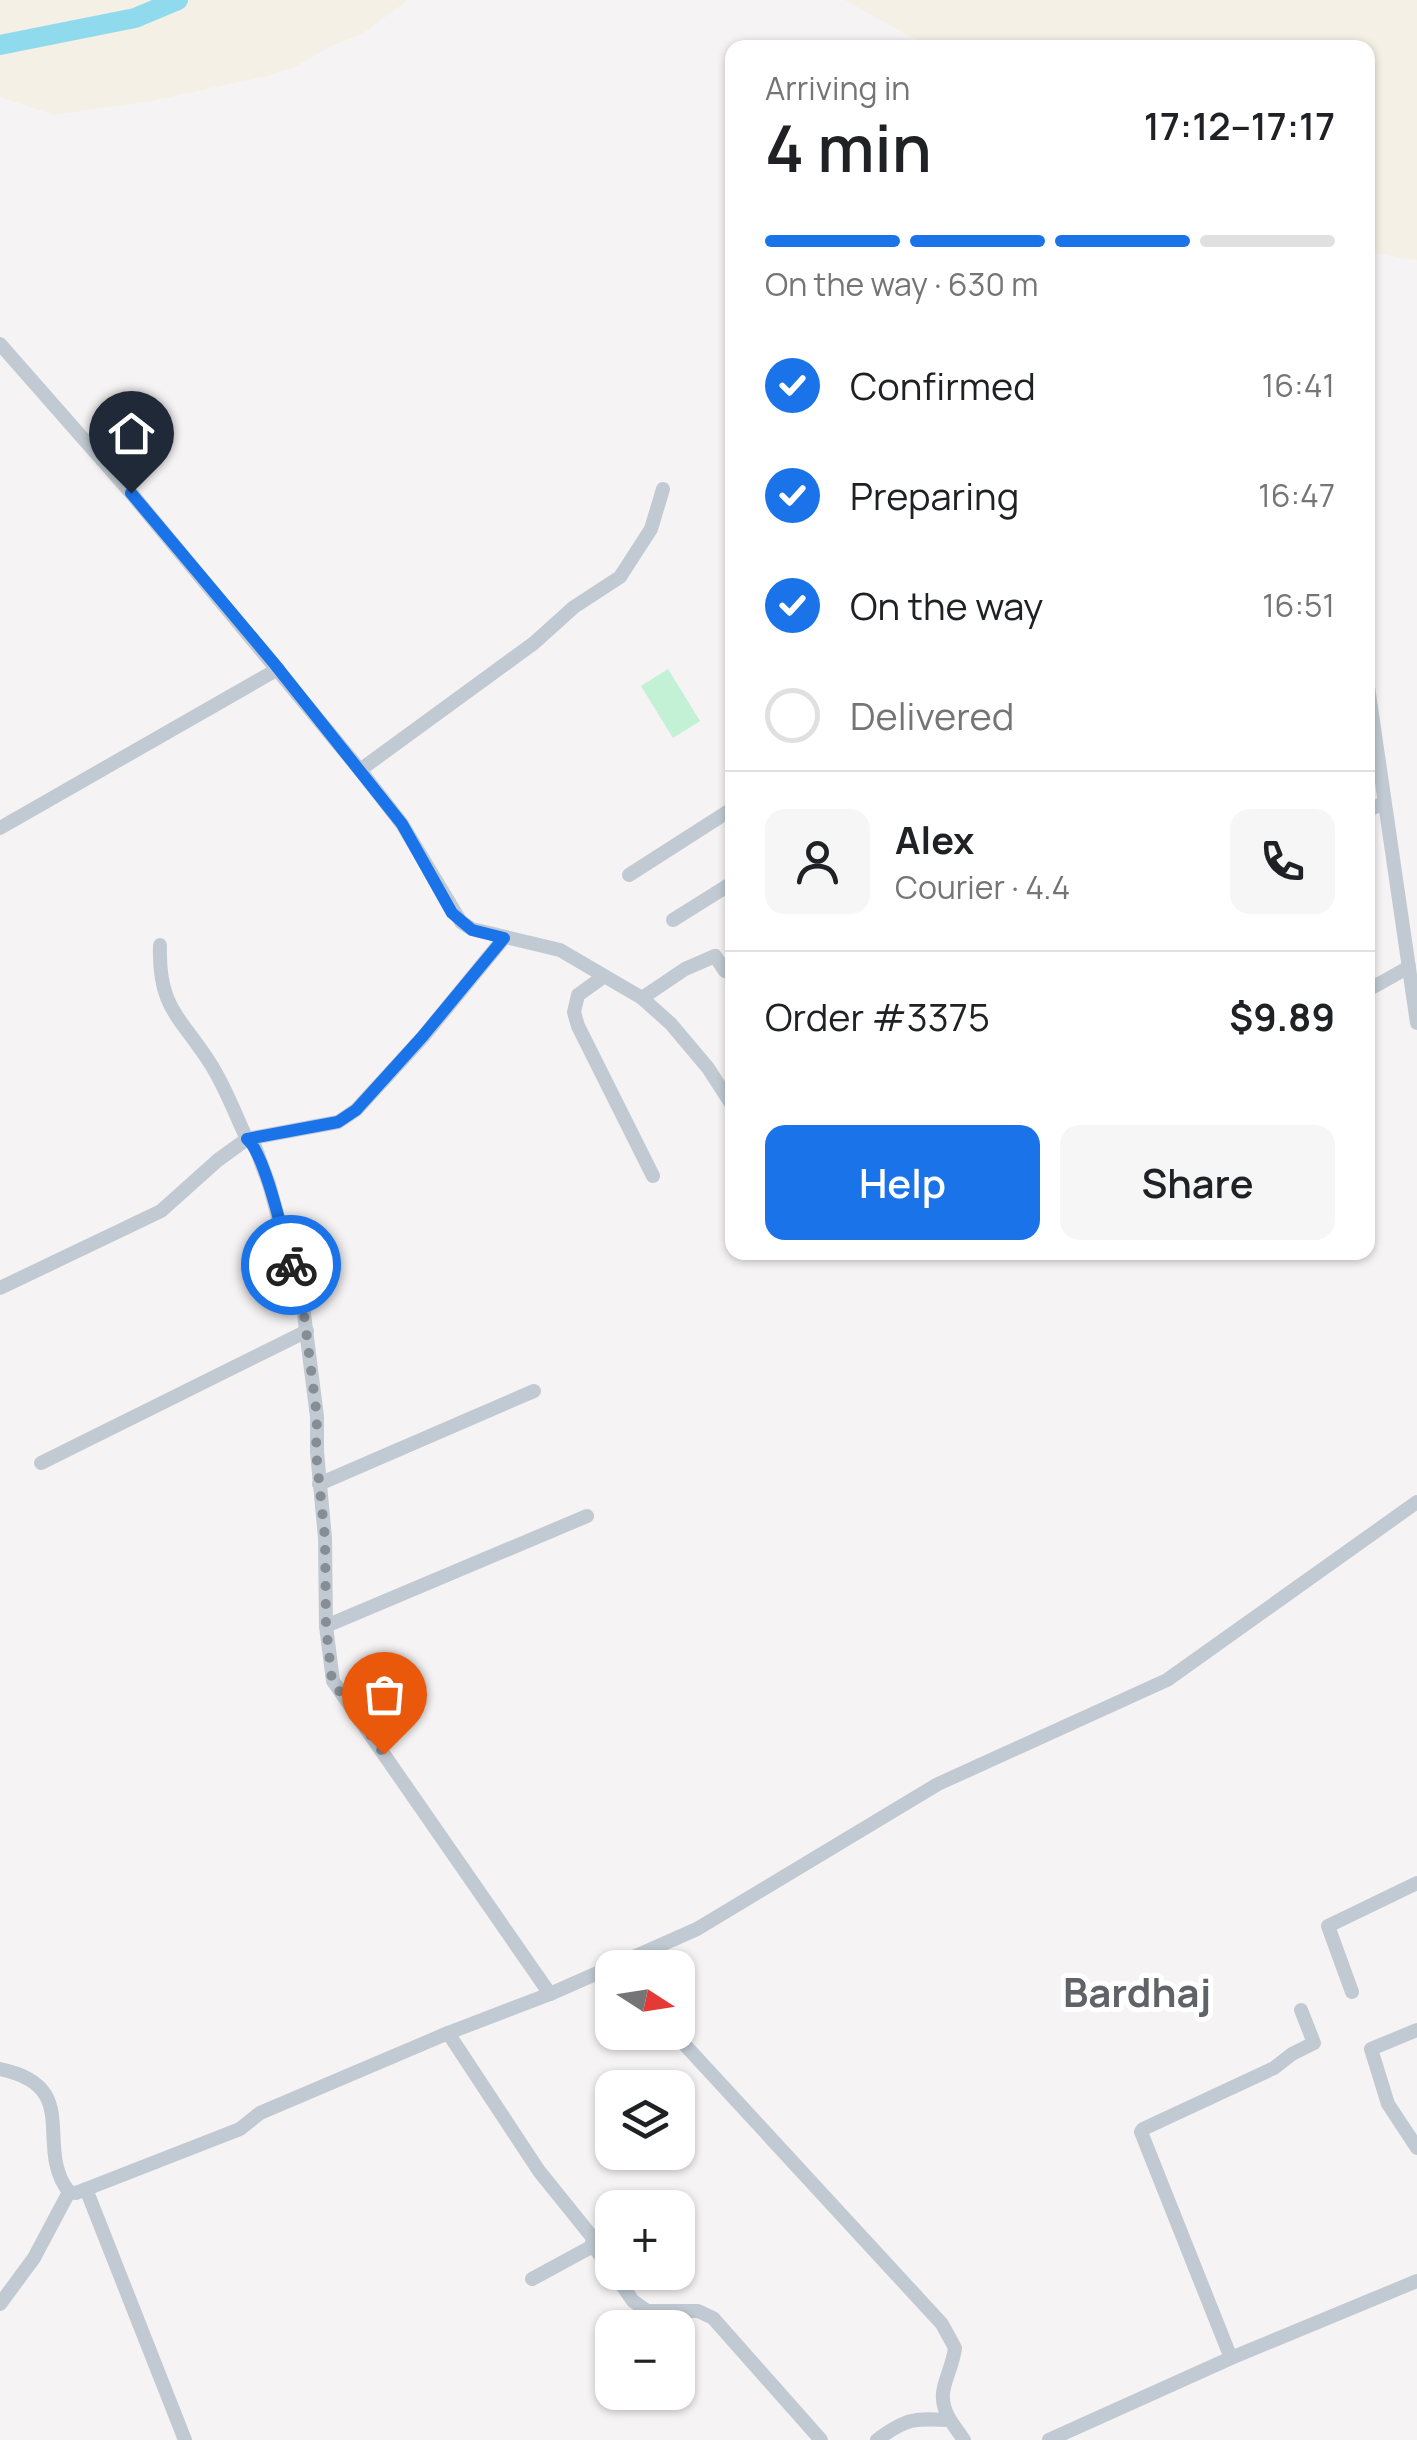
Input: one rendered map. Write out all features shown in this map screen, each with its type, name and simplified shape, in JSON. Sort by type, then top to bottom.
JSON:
[{"type":"street","points":[[0,344],[131,493],[360,770],[402,824],[452,913],[472,930],[560,950],[642,998],[670,1024],[725,1094]]},
{"type":"street","points":[[360,770],[534,643],[574,607],[620,577],[651,529],[663,489]]},
{"type":"street","points":[[0,828],[278,670]]},
{"type":"street","points":[[1375,738],[1417,1023]]},
{"type":"street","points":[[1375,807],[1384,803]]},
{"type":"street","points":[[629,875],[725,813]]},
{"type":"street","points":[[673,920],[725,887]]},
{"type":"street","points":[[0,1288],[161,1211],[247,1139],[338,1122],[356,1110],[504,938]]},
{"type":"street","points":[[160,946],[162,988],[175,1018],[208,1061],[247,1139],[254,1144],[307,1332],[317,1417],[332,1681],[550,1994]]},
{"type":"street","points":[[642,998],[685,969],[715,956],[725,970]]},
{"type":"street","points":[[1375,986],[1409,966]]},
{"type":"street","points":[[603,977],[578,995],[574,1012],[600,1074],[653,1176]]},
{"type":"street","points":[[718,1083],[725,1079]]},
{"type":"street","points":[[41,1464],[307,1332]]},
{"type":"street","points":[[319,1484],[534,1391]]},
{"type":"street","points":[[650,1950],[697,1929],[938,1784],[1167,1680],[1417,1502]]},
{"type":"street","points":[[326,1626],[587,1516]]},
{"type":"street","points":[[1352,1992],[1328,1926],[1417,1883]]},
{"type":"street","points":[[68,2192],[240,2129],[260,2113],[595,1974]]},
{"type":"street","points":[[1231,2358],[1142,2132],[1143,2128],[1274,2068],[1314,2044],[1301,2010]]},
{"type":"street","points":[[1417,2030],[1371,2048],[1388,2104],[1417,2148]]},
{"type":"street","points":[[448,2033],[539,2171],[593,2238],[595,2248]]},
{"type":"street","points":[[689,2050],[933,2312],[955,2348],[941,2405],[964,2440]]},
{"type":"street","points":[[0,2069],[21,2074],[46,2093],[54,2119],[55,2166],[68,2192]]},
{"type":"street","points":[[86,2188],[185,2440]]},
{"type":"street","points":[[0,2304],[34,2258],[68,2192]]},
{"type":"street","points":[[532,2280],[592,2244]]},
{"type":"street","points":[[1049,2440],[1231,2358],[1417,2281]]},
{"type":"street","points":[[626,2290],[646,2311],[698,2311],[713,2318],[821,2440]]},
{"type":"street","points":[[877,2440],[914,2418],[950,2420]]},
{"type":"green space","points":[[668,669],[700,721],[673,738],[641,686]]},
{"type":"sand","points":[[0,0],[408,0],[362,34],[295,67],[150,101],[54,115],[0,97]]},
{"type":"sand","points":[[845,0],[1417,0],[1417,260],[1375,253],[1375,40],[916,40]]},
{"type":"waterway","points":[[0,45],[135,18],[178,0]]},
{"type":"way so far","points":[[291,1265],[304,1314],[317,1417],[332,1681],[384,1754]]},
{"type":"district","name":"Bardhaj","points":[[1137,1993]]},
{"type":"route","points":[[131,493],[402,824],[452,913],[472,930],[504,938],[356,1110],[338,1122],[247,1139],[254,1144],[268,1184],[291,1265]]}]
